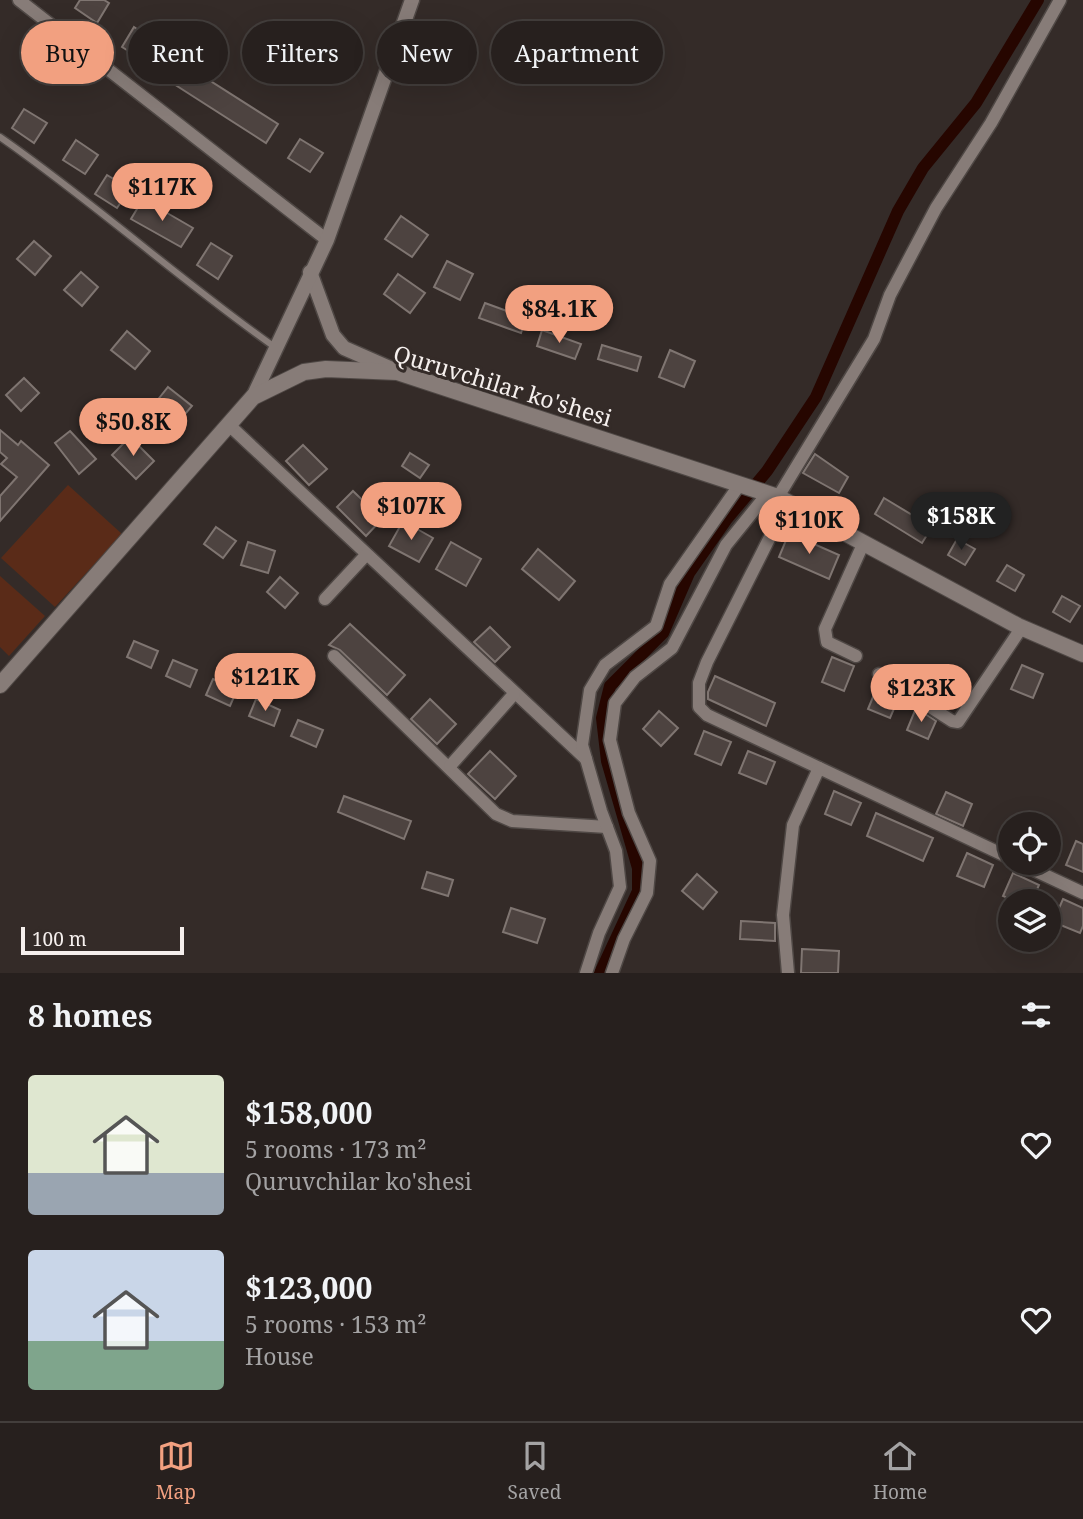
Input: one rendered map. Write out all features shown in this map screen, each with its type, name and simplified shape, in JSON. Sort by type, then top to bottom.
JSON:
[{"type":"main road","name":"Quruvchilar ko'shesi","points":[[0,685],[253,397],[282,381],[315,370],[397,372],[765,492],[1022,627],[1083,654]]},
{"type":"street","points":[[19,0],[327,240]]},
{"type":"street","points":[[253,397],[327,240],[412,0]]},
{"type":"street","points":[[612,973],[624,939],[647,893],[650,861],[629,813],[610,740],[615,703],[635,677],[672,648],[726,545],[874,339],[890,295],[936,208],[991,122],[1060,0]]},
{"type":"street","points":[[310,272],[333,335],[344,348],[397,372]]},
{"type":"street","points":[[229,425],[586,760]]},
{"type":"street","points":[[586,973],[620,887],[617,851],[582,745],[590,690],[604,665],[656,626],[670,584],[765,492]]},
{"type":"street","points":[[765,492],[774,529],[707,662],[699,683],[699,707],[707,715],[998,852]]},
{"type":"street","points":[[856,656],[827,642],[825,629],[864,542]]},
{"type":"street","points":[[325,599],[366,555]]},
{"type":"street","points":[[879,674],[951,721],[957,722],[1022,627]]},
{"type":"street","points":[[334,656],[450,766],[496,814],[512,821],[607,827]]},
{"type":"street","points":[[450,766],[514,694]]},
{"type":"street","points":[[788,973],[783,915],[793,825],[819,768]]},
{"type":"street","points":[[1045,875],[1083,893]]},
{"type":"lane","points":[[0,137],[63,180],[208,300],[276,348]]},
{"type":"shaded area","points":[[68,485],[122,534],[55,607],[1,558]]},
{"type":"shaded area","points":[[0,576],[45,616],[9,656],[0,647]]},
{"type":"building","points":[[80,0],[104,0],[109,3],[98,21],[75,8]]},
{"type":"building","points":[[128,37],[128,51],[122,47]]},
{"type":"building","points":[[174,84],[215,84],[278,124],[266,143]]},
{"type":"building","points":[[24,109],[47,123],[34,143],[12,128]]},
{"type":"building","points":[[300,139],[323,153],[310,172],[288,158]]},
{"type":"building","points":[[76,140],[98,155],[85,174],[63,160]]},
{"type":"building","points":[[107,175],[130,189],[117,208],[95,194]]},
{"type":"building","points":[[143,199],[193,228],[181,247],[131,219]]},
{"type":"building","points":[[401,216],[428,235],[412,257],[385,239]]},
{"type":"building","points":[[34,241],[51,256],[35,275],[17,259]]},
{"type":"building","points":[[211,243],[232,256],[218,279],[197,265]]},
{"type":"building","points":[[447,261],[473,274],[460,300],[434,287]]},
{"type":"building","points":[[81,272],[98,287],[82,306],[64,290]]},
{"type":"building","points":[[398,274],[425,293],[410,313],[384,294]]},
{"type":"building","points":[[485,303],[526,318],[521,333],[479,318]]},
{"type":"building","points":[[542,330],[581,344],[575,359],[537,346]]},
{"type":"building","points":[[127,331],[150,351],[135,369],[111,350]]},
{"type":"building","points":[[602,345],[641,357],[637,371],[598,359]]},
{"type":"building","points":[[670,350],[695,361],[684,387],[659,377]]},
{"type":"building","points":[[24,378],[39,393],[21,411],[6,395]]},
{"type":"building","points":[[168,387],[192,406],[179,421],[156,402]]},
{"type":"building","points":[[0,430],[18,445],[21,441],[49,465],[0,521],[0,496],[17,477],[1,464],[7,458],[0,452]]},
{"type":"building","points":[[70,431],[96,459],[79,474],[55,443]]},
{"type":"building","points":[[130,437],[154,461],[136,479],[112,455]]},
{"type":"building","points":[[303,445],[327,469],[309,485],[286,461]]},
{"type":"building","points":[[410,453],[429,465],[420,478],[402,466]]},
{"type":"building","points":[[815,454],[848,477],[839,493],[803,473]]},
{"type":"building","points":[[353,491],[382,519],[366,536],[337,507]]},
{"type":"building","points":[[884,498],[932,527],[922,543],[875,514]]},
{"type":"building","points":[[403,521],[433,538],[419,562],[389,546]]},
{"type":"building","points":[[216,527],[236,541],[223,558],[204,544]]},
{"type":"building","points":[[789,533],[839,555],[829,579],[779,557]]},
{"type":"building","points":[[957,539],[975,549],[965,565],[948,555]]},
{"type":"building","points":[[248,542],[275,551],[268,573],[241,565]]},
{"type":"building","points":[[451,542],[481,559],[466,586],[436,569]]},
{"type":"building","points":[[538,549],[575,581],[559,600],[522,569]]},
{"type":"building","points":[[1007,565],[1024,575],[1015,591],[997,581]]},
{"type":"building","points":[[280,577],[298,593],[285,608],[267,592]]},
{"type":"building","points":[[1062,596],[1080,606],[1070,622],[1053,612]]},
{"type":"building","points":[[350,624],[405,675],[387,695],[340,650],[329,645]]},
{"type":"building","points":[[490,627],[510,647],[495,662],[474,642]]},
{"type":"building","points":[[134,641],[158,651],[151,668],[127,657]]},
{"type":"building","points":[[832,657],[854,666],[844,691],[822,682]]},
{"type":"building","points":[[173,660],[197,670],[190,687],[166,676]]},
{"type":"building","points":[[1022,665],[1043,674],[1033,698],[1011,689]]},
{"type":"building","points":[[715,676],[775,703],[766,726],[708,699]]},
{"type":"building","points":[[213,679],[237,690],[230,706],[206,695]]},
{"type":"building","points":[[878,685],[899,697],[890,718],[868,709]]},
{"type":"building","points":[[256,699],[280,710],[274,726],[249,716]]},
{"type":"building","points":[[430,699],[456,724],[437,744],[411,719]]},
{"type":"building","points":[[916,708],[936,721],[928,739],[907,730]]},
{"type":"building","points":[[659,711],[678,728],[661,746],[643,729]]},
{"type":"building","points":[[298,720],[323,730],[316,747],[291,736]]},
{"type":"building","points":[[704,731],[731,742],[721,765],[695,754]]},
{"type":"building","points":[[490,751],[516,776],[495,799],[468,774]]},
{"type":"building","points":[[748,751],[775,762],[766,784],[739,773]]},
{"type":"building","points":[[834,791],[861,803],[851,825],[825,814]]},
{"type":"building","points":[[946,792],[972,804],[963,826],[936,814]]},
{"type":"building","points":[[344,796],[411,821],[404,839],[338,812]]},
{"type":"building","points":[[876,813],[933,838],[923,861],[867,836]]},
{"type":"building","points":[[1076,841],[1083,844],[1083,872],[1066,865]]},
{"type":"building","points":[[967,853],[993,865],[984,887],[957,876]]},
{"type":"building","points":[[427,872],[453,880],[448,896],[422,888]]},
{"type":"building","points":[[697,874],[717,892],[703,909],[682,891]]},
{"type":"building","points":[[1012,875],[1039,885],[1037,889],[1006,889]]},
{"type":"building","points":[[1063,899],[1083,908],[1083,926],[1080,933],[1061,925]]},
{"type":"building","points":[[511,908],[545,919],[537,943],[503,932]]},
{"type":"building","points":[[741,921],[775,923],[775,941],[740,939]]},
{"type":"building","points":[[802,949],[839,951],[838,973],[801,973]]},
{"type":"waterway","points":[[600,973],[638,891],[638,868],[607,761],[602,718],[610,686],[663,633],[689,573],[726,520],[767,471],[816,397],[898,211],[923,168],[976,103],[1038,0]]}]
